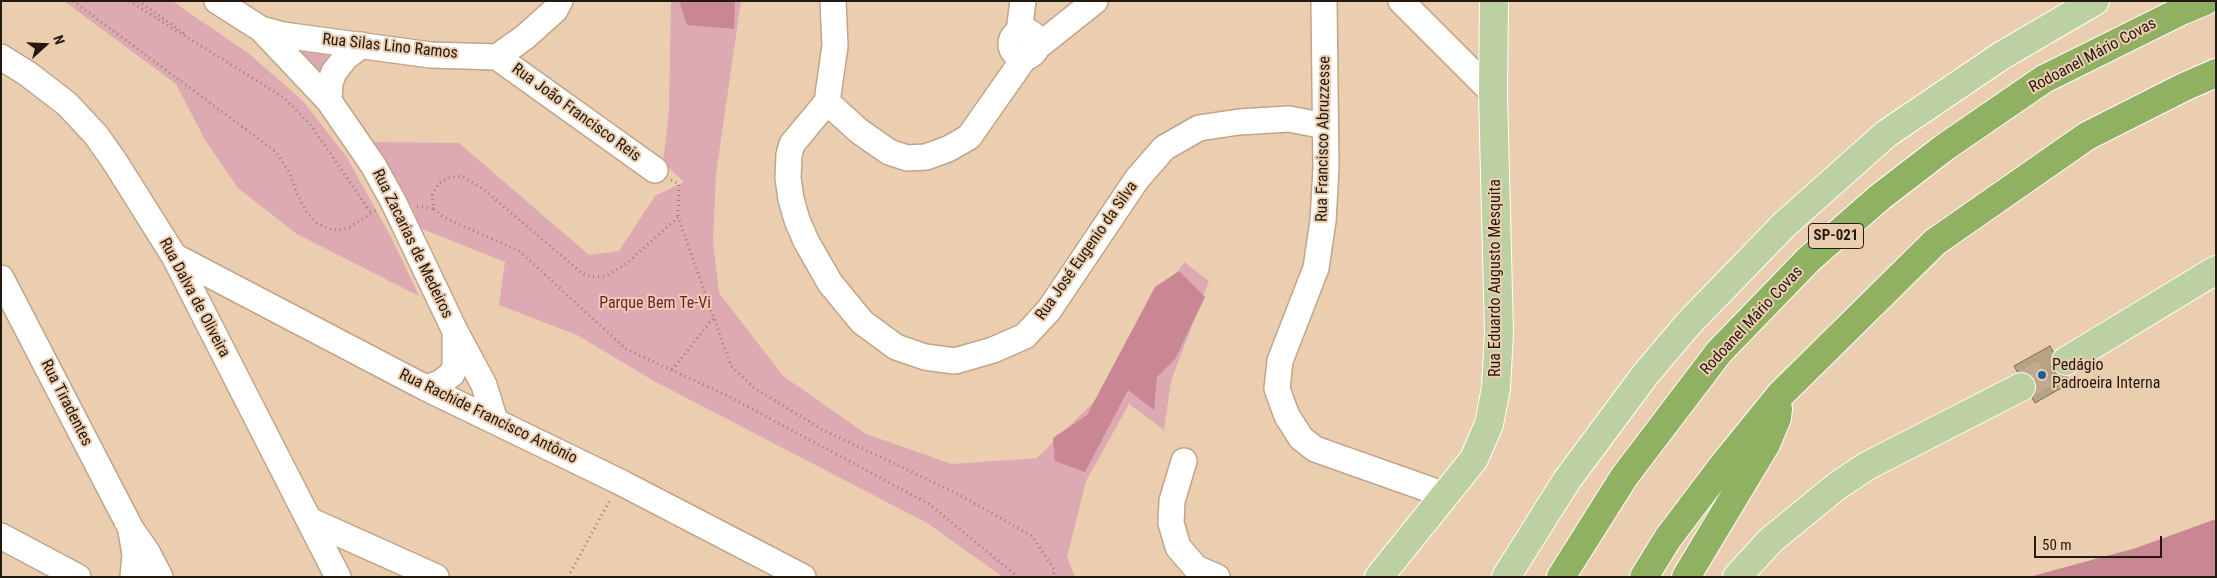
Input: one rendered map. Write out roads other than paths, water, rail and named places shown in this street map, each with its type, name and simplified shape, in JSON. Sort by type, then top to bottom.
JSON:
[{"type":"highway","name":"Rodoanel Mário Covas","points":[[1561,577],[1624,477],[1719,352],[1809,259],[1880,197],[1944,147],[2044,79],[2205,1]]},
{"type":"highway","points":[[1644,577],[1668,538],[1724,464],[1780,395],[1935,242],[2087,136],[2184,86],[2216,73]]},
{"type":"highway","points":[[1686,577],[1766,444],[1776,418],[1780,395]]},
{"type":"main road","name":"Rua Eduardo Augusto Mesquita","points":[[1379,577],[1474,459],[1489,424],[1496,388],[1500,333],[1493,93],[1494,1]]},
{"type":"main road","points":[[1506,577],[1567,480],[1645,376],[1703,309],[1784,225],[1834,178],[1894,128],[2000,56],[2095,1]]},
{"type":"main road","points":[[2066,361],[2216,270]]},
{"type":"main road","points":[[1737,577],[1771,540],[1837,486],[1866,466],[2020,387]]},
{"type":"street","name":"Rua Zacarias de Medeiros","points":[[217,1],[260,29],[329,101],[373,165],[389,194],[455,331],[484,385],[495,421]]},
{"type":"street","points":[[497,57],[525,37],[555,10],[560,1]]},
{"type":"street","points":[[833,1],[835,46],[827,102],[859,131],[889,152],[908,158],[926,157],[948,149],[969,137],[1027,46],[1095,1]]},
{"type":"street","points":[[1023,1],[1027,46]]},
{"type":"street","name":"Rua Francisco Abruzzesse","points":[[1324,1],[1326,27],[1326,168],[1323,221],[1316,268],[1280,361],[1278,389],[1291,424],[1301,438],[1315,449],[1445,495]]},
{"type":"street","points":[[1401,1],[1493,93]]},
{"type":"street","name":"Rua Silas Lino Ramos","points":[[260,29],[284,35],[431,55],[497,57]]},
{"type":"street","points":[[329,101],[330,83],[334,72],[346,57],[362,45]]},
{"type":"street","name":"Rua Dalva de Oliveira","points":[[1,57],[28,74],[67,104],[96,135],[115,162],[174,256],[338,577]]},
{"type":"street","name":"Rua João Francisco Reis","points":[[497,57],[654,170]]},
{"type":"street","name":"Rua José Eugenio da Silva","points":[[827,102],[792,144],[789,155],[788,178],[791,199],[806,241],[830,283],[862,322],[896,347],[925,357],[955,361],[992,350],[1025,336],[1049,310],[1137,179],[1164,148],[1199,128],[1239,122],[1289,119],[1325,126]]},
{"type":"street","name":"Rua Rachide Francisco Antônio","points":[[174,256],[426,388],[620,482],[803,577]]},
{"type":"street","name":"Rua Tiradentes","points":[[1,278],[131,529],[147,552],[160,577]]},
{"type":"street","points":[[426,388],[440,384],[452,374],[455,366],[455,331]]},
{"type":"street","points":[[1184,461],[1172,501],[1172,523],[1178,547],[1196,568],[1217,577]]},
{"type":"street","points":[[309,520],[436,577]]},
{"type":"street","name":"Rua Tiradentes","points":[[131,529],[135,554],[133,577]]},
{"type":"street","points":[[1,536],[78,577]]},
{"type":"tunnel","points":[[2021,387],[2066,361]]},
{"type":"place","name":"Pedágio Padroeira Interna","points":[[2042,375]]},
{"type":"park label","name":"Parque Bem Te-Vi","points":[[655,304]]}]
